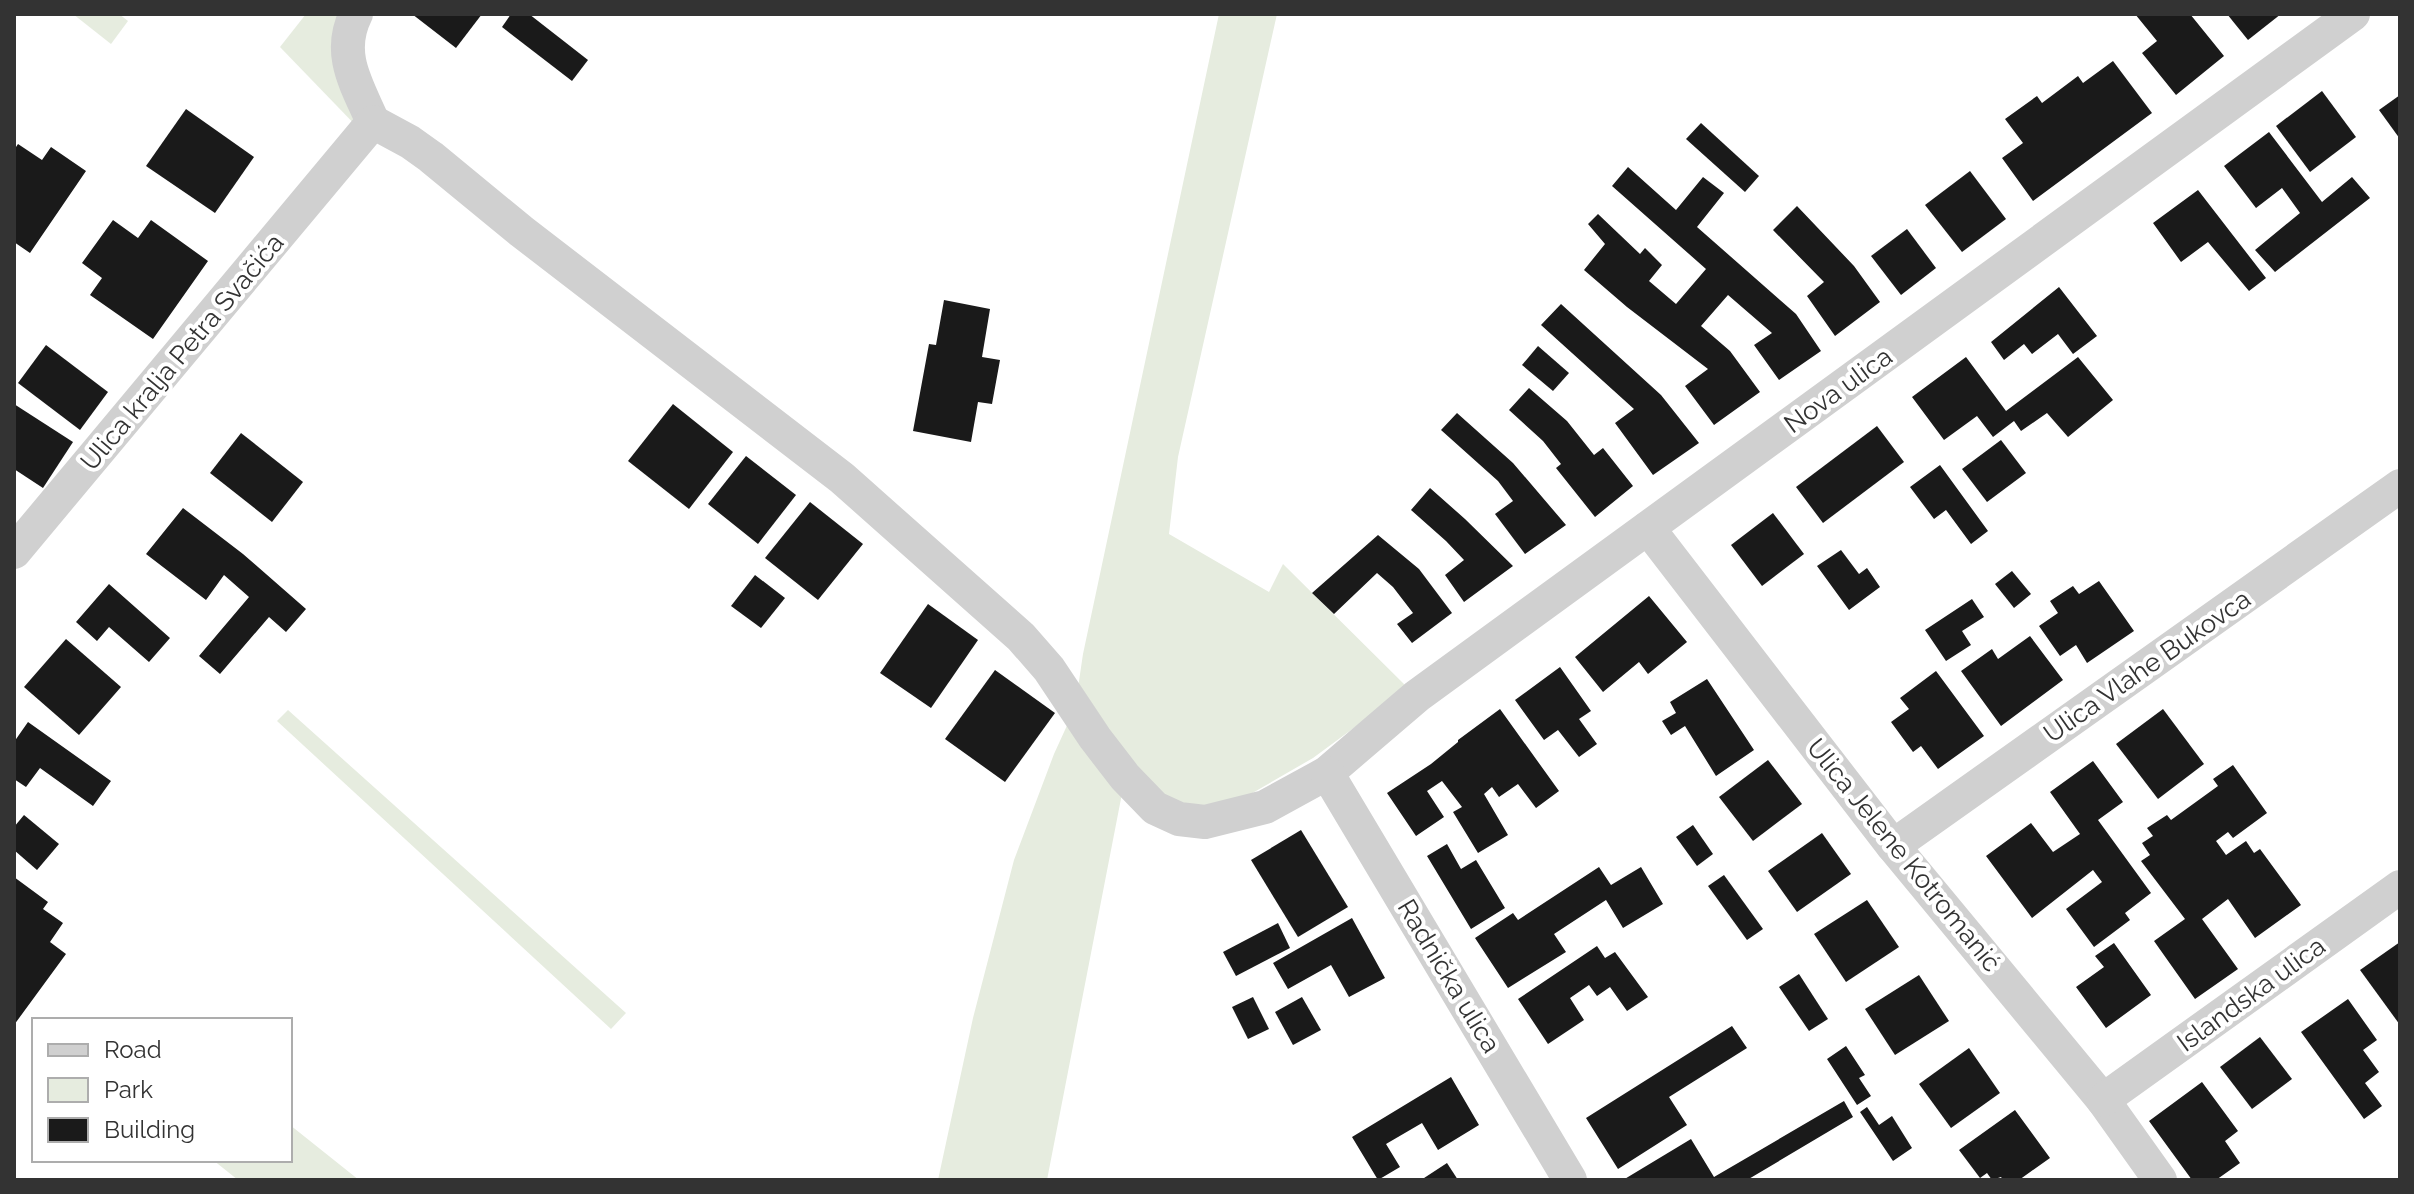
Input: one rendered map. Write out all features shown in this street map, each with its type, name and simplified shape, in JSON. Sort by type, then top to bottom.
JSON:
[{"type":"street","points":[[356,14],[346,42],[351,71],[373,122]]},
{"type":"street","name":"Nova ulica","points":[[373,122],[431,157],[521,231],[842,478],[1021,637],[1049,669],[1125,777],[1155,808],[1179,819],[1205,822],[1265,807],[1327,773],[1417,696],[2353,14]]},
{"type":"street","name":"Ulica kralja Petra Svačića","points":[[14,552],[373,122]]},
{"type":"street","name":"Ulica Vlahe Bukovca","points":[[1893,846],[2400,486]]},
{"type":"street","name":"Ulica Jelene Kotromanić","points":[[1648,528],[1893,846],[2103,1100],[2160,1180]]},
{"type":"street","name":"Radnička ulica","points":[[1327,773],[1570,1180]]},
{"type":"street","name":"Islandska ulica","points":[[2103,1100],[2400,887]]},
{"type":"green space","points":[[73,14],[119,14],[128,21],[111,44]]},
{"type":"green space","points":[[306,14],[356,14],[364,134],[280,47]]},
{"type":"green space","points":[[1219,14],[1277,14],[1178,457],[1169,534],[1269,592],[1283,564],[1408,688],[1313,758],[1249,795],[1205,805],[1177,804],[1125,778],[1047,1180],[938,1180],[973,1018],[1014,860],[1075,708],[1083,654]]},
{"type":"green space","points":[[288,710],[626,1013],[611,1029],[277,721]]},
{"type":"green space","points":[[292,1127],[359,1180],[238,1180],[216,1162],[292,1162]]},
{"type":"building","points":[[412,14],[482,14],[456,48]]},
{"type":"building","points":[[511,14],[529,14],[588,60],[572,81],[502,27]]},
{"type":"building","points":[[2135,14],[2190,14],[2224,56],[2176,95],[2142,53],[2157,41]]},
{"type":"building","points":[[2227,14],[2281,14],[2248,40]]},
{"type":"building","points":[[2113,61],[2152,113],[2033,201],[2002,158],[2023,143],[2005,119],[2037,96],[2042,103],[2078,76],[2083,83]]},
{"type":"building","points":[[2322,91],[2356,137],[2310,172],[2276,126]]},
{"type":"building","points":[[2400,95],[2400,139],[2379,110]]},
{"type":"building","points":[[186,109],[254,157],[215,213],[146,166]]},
{"type":"building","points":[[1701,123],[1759,176],[1745,192],[1686,139]]},
{"type":"building","points":[[2269,132],[2322,202],[2352,177],[2370,198],[2275,272],[2255,250],[2300,213],[2282,188],[2256,208],[2224,166]]},
{"type":"building","points":[[18,144],[42,160],[51,147],[86,171],[30,253],[14,242],[14,150]]},
{"type":"building","points":[[1628,167],[1676,210],[1703,177],[1724,193],[1697,227],[1796,314],[1821,351],[1779,380],[1754,345],[1772,333],[1728,295],[1701,326],[1730,351],[1760,392],[1714,425],[1685,386],[1708,369],[1584,270],[1605,244],[1588,224],[1598,214],[1640,254],[1645,248],[1662,265],[1649,281],[1676,304],[1706,269],[1612,186]]},
{"type":"building","points":[[1970,171],[2006,219],[1962,252],[1925,205]]},
{"type":"building","points":[[2198,190],[2266,278],[2249,291],[2208,242],[2181,262],[2153,223]]},
{"type":"building","points":[[1797,206],[1854,266],[1880,302],[1835,336],[1807,296],[1824,282],[1773,230]]},
{"type":"building","points":[[113,220],[138,238],[151,220],[208,261],[153,339],[90,295],[102,278],[82,263]]},
{"type":"building","points":[[1907,229],[1936,268],[1901,295],[1871,256]]},
{"type":"building","points":[[2059,287],[2097,336],[2073,354],[2058,334],[2032,354],[2024,344],[2004,360],[1991,342]]},
{"type":"building","points":[[944,300],[990,309],[982,357],[1000,360],[992,404],[978,402],[971,442],[913,431],[929,344],[936,345]]},
{"type":"building","points":[[1561,304],[1661,395],[1699,443],[1653,475],[1615,423],[1634,409],[1541,325]]},
{"type":"building","points":[[46,345],[108,392],[80,430],[18,383]]},
{"type":"building","points":[[1538,346],[1569,373],[1553,391],[1522,365]]},
{"type":"building","points":[[1966,357],[2006,411],[2078,357],[2113,400],[2068,437],[2047,413],[2021,431],[2014,421],[1993,437],[1977,416],[1944,440],[1912,397]]},
{"type":"building","points":[[1529,388],[1567,421],[1594,455],[1603,448],[1633,486],[1595,517],[1556,468],[1561,464],[1543,441],[1509,410]]},
{"type":"building","points":[[14,404],[73,442],[43,488],[14,469]]},
{"type":"building","points":[[673,404],[733,452],[689,509],[628,461]]},
{"type":"building","points":[[1457,413],[1513,463],[1566,525],[1525,554],[1495,514],[1513,501],[1498,481],[1441,430]]},
{"type":"building","points":[[1877,426],[1904,462],[1823,523],[1796,487]]},
{"type":"building","points":[[241,433],[303,482],[272,522],[210,473]]},
{"type":"building","points":[[2001,440],[2026,473],[1987,502],[1962,469]]},
{"type":"building","points":[[746,456],[796,495],[758,544],[708,504]]},
{"type":"building","points":[[1940,465],[1988,531],[1971,544],[1946,510],[1934,519],[1910,487]]},
{"type":"building","points":[[1430,488],[1513,566],[1464,602],[1445,575],[1464,560],[1411,510]]},
{"type":"building","points":[[810,502],[863,544],[818,600],[765,558]]},
{"type":"building","points":[[183,508],[243,554],[306,609],[286,632],[269,617],[220,674],[199,656],[249,597],[224,575],[206,600],[146,554]]},
{"type":"building","points":[[1773,513],[1804,554],[1762,586],[1731,545]]},
{"type":"building","points":[[1378,535],[1419,569],[1452,613],[1412,643],[1397,624],[1413,613],[1393,587],[1377,573],[1334,614],[1312,593]]},
{"type":"building","points":[[1841,550],[1859,574],[1867,568],[1880,587],[1849,610],[1817,566]]},
{"type":"building","points":[[2012,571],[2031,594],[2014,608],[1995,584]]},
{"type":"building","points":[[755,575],[785,598],[761,628],[731,606]]},
{"type":"building","points":[[2099,581],[2134,631],[2087,663],[2076,645],[2060,656],[2039,626],[2058,613],[2050,601],[2073,586],[2079,594]]},
{"type":"building","points":[[109,584],[170,638],[149,662],[109,627],[97,641],[76,622]]},
{"type":"building","points":[[1649,596],[1687,642],[1648,674],[1639,662],[1603,692],[1575,657]]},
{"type":"building","points":[[1972,599],[1984,617],[1962,631],[1971,645],[1946,661],[1925,630]]},
{"type":"building","points":[[928,604],[978,640],[931,708],[880,673]]},
{"type":"building","points":[[2030,636],[2063,680],[2001,726],[1961,671],[1992,649],[1998,659]]},
{"type":"building","points":[[66,639],[121,687],[79,735],[24,687]]},
{"type":"building","points":[[1560,667],[1591,711],[1579,719],[1597,744],[1579,757],[1558,730],[1544,740],[1515,700]]},
{"type":"building","points":[[995,670],[1055,713],[1005,782],[945,739]]},
{"type":"building","points":[[1936,671],[1984,736],[1938,769],[1921,746],[1913,752],[1891,722],[1909,709],[1900,698]]},
{"type":"building","points":[[1707,679],[1754,750],[1716,776],[1685,726],[1671,735],[1662,721],[1676,713],[1670,702]]},
{"type":"building","points":[[1500,709],[1559,791],[1536,808],[1518,784],[1499,797],[1492,787],[1484,794],[1508,835],[1478,853],[1453,812],[1462,807],[1442,781],[1427,791],[1444,817],[1416,836],[1387,793],[1431,764]]},
{"type":"building","points":[[2163,709],[2204,764],[2158,799],[2116,744]]},
{"type":"building","points":[[28,722],[111,781],[93,806],[40,768],[26,787],[14,779],[14,742]]},
{"type":"building","points":[[1768,760],[1802,804],[1753,841],[1719,797]]},
{"type":"building","points":[[2093,761],[2123,802],[2098,820],[2151,893],[2125,913],[2130,920],[2094,947],[2066,909],[2102,882],[2093,870],[2032,918],[1986,856],[2031,823],[2053,852],[2080,834],[2050,792]]},
{"type":"building","points":[[2233,765],[2267,813],[2233,838],[2228,832],[2216,841],[2226,855],[2246,841],[2254,853],[2260,849],[2301,905],[2255,938],[2228,899],[2202,919],[2238,969],[2195,999],[2154,941],[2185,919],[2141,861],[2150,855],[2142,843],[2153,836],[2147,828],[2167,815],[2171,820],[2218,786],[2213,779]]},
{"type":"building","points":[[24,815],[59,844],[37,870],[14,850],[14,827]]},
{"type":"building","points":[[1693,825],[1713,854],[1697,866],[1676,837]]},
{"type":"building","points":[[1301,830],[1348,907],[1298,937],[1251,860]]},
{"type":"building","points":[[1822,833],[1851,874],[1797,912],[1768,871]]},
{"type":"building","points":[[1447,844],[1461,869],[1476,860],[1505,908],[1471,929],[1427,856]]},
{"type":"building","points":[[1599,867],[1611,885],[1641,867],[1663,904],[1623,928],[1606,900],[1554,934],[1566,952],[1508,988],[1475,938],[1513,913],[1518,920]]},
{"type":"building","points":[[1724,875],[1763,929],[1747,940],[1708,886]]},
{"type":"building","points":[[14,877],[48,902],[43,909],[63,923],[50,942],[66,954],[14,1025]]},
{"type":"building","points":[[1867,900],[1899,947],[1846,982],[1814,934]]},
{"type":"building","points":[[1352,918],[1385,978],[1349,997],[1331,965],[1288,989],[1273,963]]},
{"type":"building","points":[[1278,923],[1290,948],[1236,976],[1223,952]]},
{"type":"building","points":[[2400,942],[2400,1025],[2360,970]]},
{"type":"building","points":[[2114,943],[2151,995],[2106,1028],[2076,987],[2104,967],[2095,956]]},
{"type":"building","points":[[1597,946],[1605,958],[1615,952],[1648,997],[1627,1011],[1610,987],[1597,996],[1589,985],[1570,998],[1584,1020],[1548,1044],[1518,999]]},
{"type":"building","points":[[1799,974],[1828,1019],[1809,1031],[1779,987]]},
{"type":"building","points":[[1919,975],[1949,1021],[1895,1055],[1865,1009]]},
{"type":"building","points":[[1253,997],[1269,1029],[1248,1039],[1232,1007]]},
{"type":"building","points":[[1302,997],[1321,1030],[1293,1045],[1275,1012]]},
{"type":"building","points":[[2348,999],[2377,1040],[2363,1050],[2379,1072],[2365,1083],[2382,1106],[2364,1119],[2301,1032]]},
{"type":"building","points":[[1732,1026],[1747,1048],[1669,1097],[1687,1125],[1618,1169],[1586,1118]]},
{"type":"building","points":[[2260,1037],[2292,1079],[2252,1109],[2220,1067]]},
{"type":"building","points":[[1846,1046],[1865,1075],[1859,1078],[1871,1096],[1857,1105],[1827,1059]]},
{"type":"building","points":[[1969,1048],[2000,1093],[1951,1128],[1919,1084]]},
{"type":"building","points":[[1451,1077],[1479,1125],[1438,1150],[1422,1123],[1386,1144],[1400,1167],[1378,1180],[1352,1137]]},
{"type":"building","points":[[2202,1082],[2238,1131],[2225,1141],[2240,1163],[2216,1180],[2192,1180],[2149,1121]]},
{"type":"building","points":[[1844,1101],[1853,1117],[1747,1180],[1623,1180],[1691,1139],[1714,1177]]},
{"type":"building","points":[[1867,1107],[1879,1125],[1892,1116],[1912,1148],[1893,1161],[1860,1112]]},
{"type":"building","points":[[2015,1110],[2050,1158],[2019,1180],[2003,1180],[2001,1177],[1992,1180],[1987,1173],[1980,1178],[1959,1150]]},
{"type":"building","points":[[1447,1163],[1458,1180],[1421,1180]]}]
